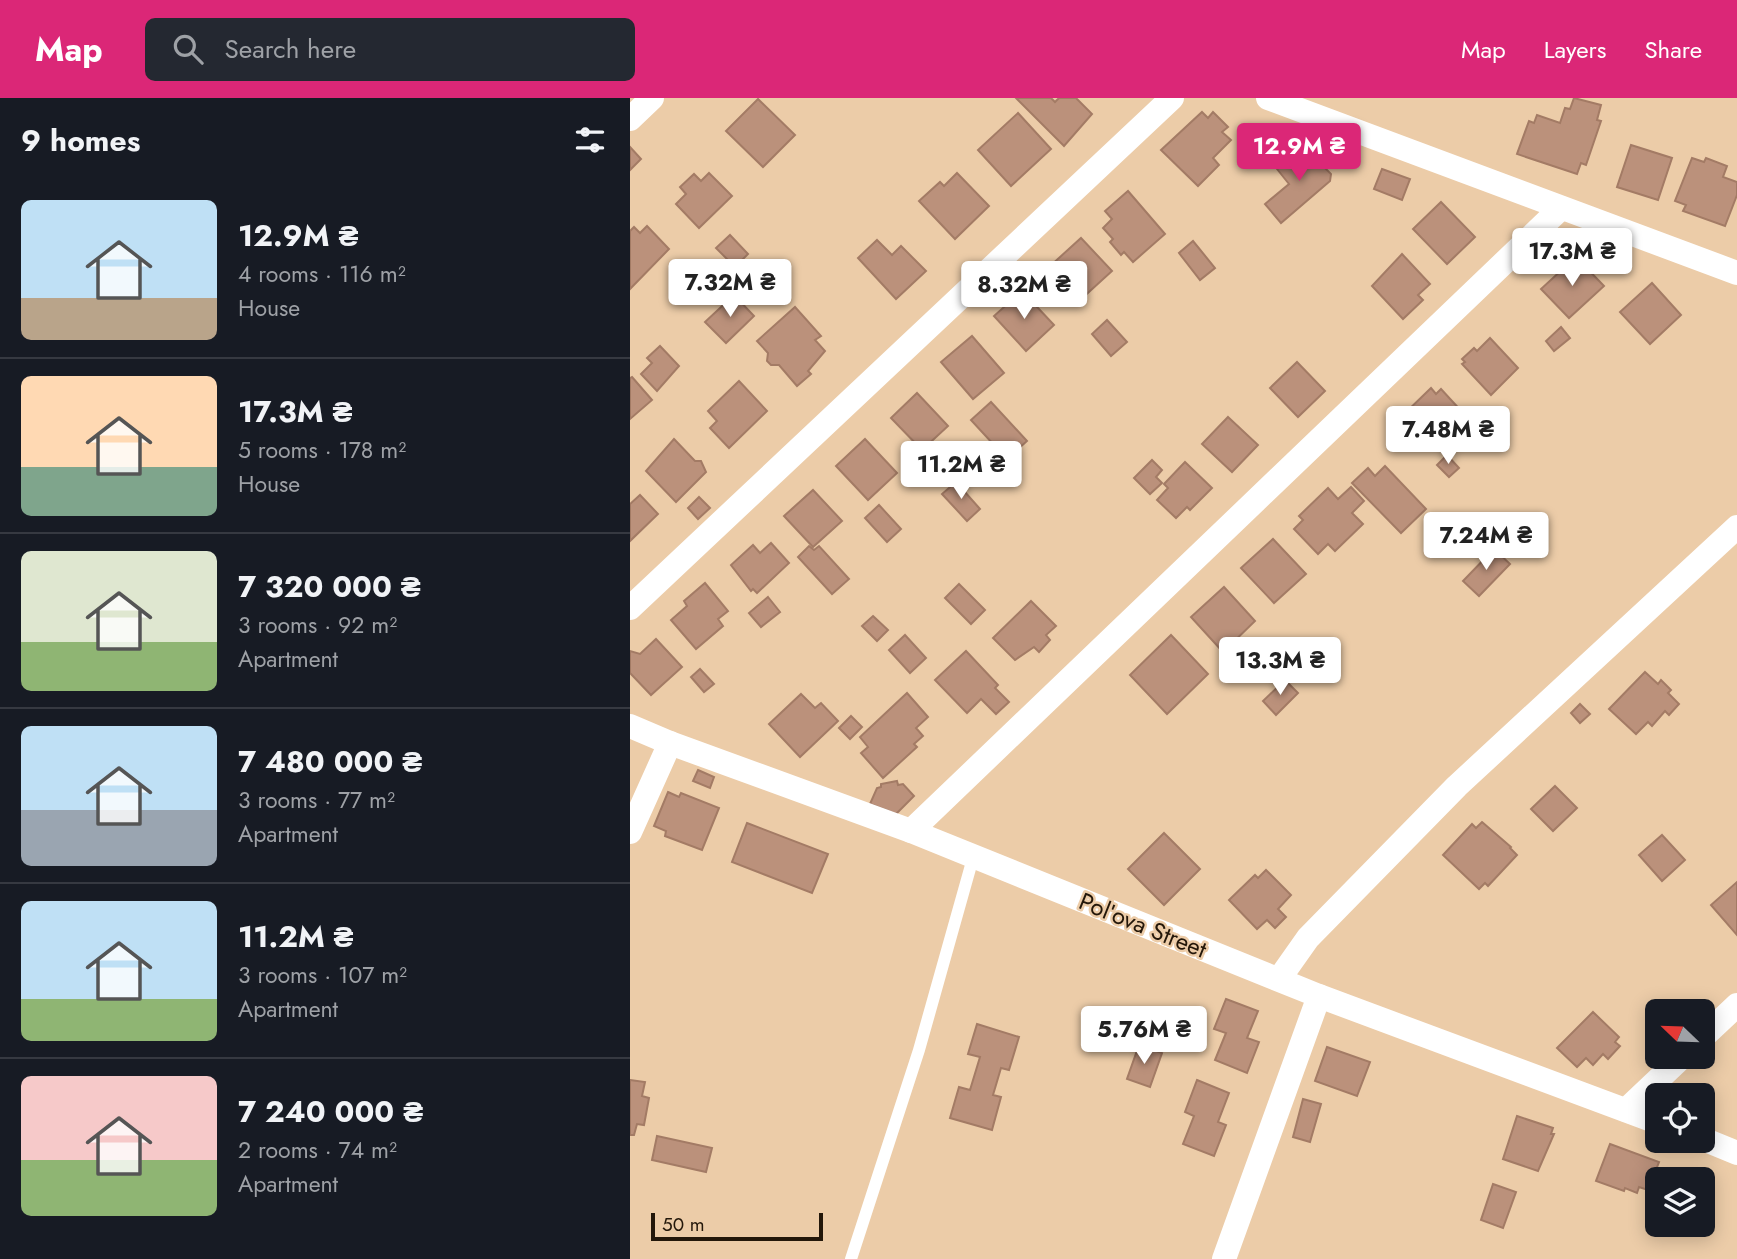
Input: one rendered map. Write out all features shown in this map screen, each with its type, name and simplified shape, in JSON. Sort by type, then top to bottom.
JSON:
[{"type":"street","points":[[630,119],[652,98]]},
{"type":"street","points":[[630,608],[1172,98]]},
{"type":"street","points":[[1268,98],[1737,273]]},
{"type":"street","points":[[911,831],[1561,208]]},
{"type":"street","points":[[1279,979],[1308,938],[1457,786],[1737,527]]},
{"type":"street","name":"Polʹova Street","points":[[630,726],[911,831],[1319,996],[1645,1117]]},
{"type":"street","points":[[630,832],[670,743]]},
{"type":"street","points":[[1224,1259],[1319,996]]},
{"type":"street","points":[[1715,1026],[1737,1005]]},
{"type":"street","points":[[1626,1110],[1669,1069]]},
{"type":"street","points":[[1715,1144],[1737,1153]]},
{"type":"lane","points":[[851,1259],[919,1050],[973,858]]},
{"type":"building","points":[[1016,98],[1051,98],[1055,102],[1059,98],[1076,98],[1092,114],[1064,146]]},
{"type":"building","points":[[1574,98],[1601,105],[1597,120],[1601,121],[1586,165],[1581,163],[1577,174],[1517,154],[1529,121],[1534,123],[1537,115],[1560,123],[1565,108],[1570,109]]},
{"type":"building","points":[[758,99],[795,135],[763,167],[726,131]]},
{"type":"building","points":[[1202,112],[1208,118],[1213,112],[1228,127],[1222,132],[1231,140],[1213,158],[1219,165],[1198,186],[1161,150]]},
{"type":"building","points":[[1018,113],[1051,149],[1011,186],[978,150]]},
{"type":"building","points":[[1306,144],[1320,160],[1315,164],[1323,166],[1331,174],[1330,181],[1281,223],[1265,204],[1289,184],[1277,169]]},
{"type":"building","points":[[1631,145],[1672,158],[1658,200],[1617,187]]},
{"type":"building","points":[[630,147],[641,159],[630,170]]},
{"type":"building","points":[[1692,158],[1704,162],[1706,158],[1727,166],[1723,177],[1737,182],[1737,195],[1725,226],[1683,211],[1686,205],[1675,201]]},
{"type":"building","points":[[1382,169],[1410,179],[1402,200],[1374,189]]},
{"type":"building","points":[[709,173],[732,196],[699,228],[676,204],[686,194],[680,187],[694,174],[701,181]]},
{"type":"building","points":[[957,173],[989,206],[955,239],[919,201],[940,182],[944,186]]},
{"type":"building","points":[[1128,191],[1165,234],[1133,262],[1124,252],[1121,255],[1110,242],[1113,239],[1103,228],[1112,219],[1105,211]]},
{"type":"building","points":[[1441,202],[1475,237],[1447,264],[1413,229]]},
{"type":"building","points":[[647,226],[669,249],[630,289],[630,231],[634,227],[640,233]]},
{"type":"building","points":[[730,235],[748,254],[735,267],[716,248]]},
{"type":"building","points":[[1081,238],[1112,271],[1079,301],[1049,267]]},
{"type":"building","points":[[877,240],[892,255],[901,246],[926,271],[896,299],[858,258]]},
{"type":"building","points":[[1193,241],[1215,268],[1200,280],[1179,253]]},
{"type":"building","points":[[1402,254],[1430,284],[1418,295],[1423,300],[1403,319],[1372,286]]},
{"type":"building","points":[[1576,257],[1604,286],[1569,318],[1541,289]]},
{"type":"building","points":[[1652,283],[1681,315],[1650,344],[1620,312]]},
{"type":"building","points":[[1022,291],[1054,325],[1026,351],[994,316]]},
{"type":"building","points":[[734,295],[754,316],[726,343],[705,322]]},
{"type":"building","points":[[795,307],[821,336],[815,340],[825,351],[808,371],[811,374],[797,386],[779,365],[771,365],[767,361],[768,353],[757,341]]},
{"type":"building","points":[[1107,320],[1127,342],[1111,356],[1092,334]]},
{"type":"building","points":[[1561,327],[1570,338],[1554,351],[1546,341]]},
{"type":"building","points":[[972,336],[1004,373],[973,399],[941,362]]},
{"type":"building","points":[[1490,338],[1518,368],[1491,395],[1462,364],[1465,362],[1462,359],[1474,348],[1477,351]]},
{"type":"building","points":[[660,346],[679,366],[657,391],[641,374],[652,363],[647,358]]},
{"type":"building","points":[[1297,362],[1325,391],[1298,417],[1270,388]]},
{"type":"building","points":[[632,377],[652,400],[630,419],[630,378]]},
{"type":"building","points":[[739,381],[767,411],[729,448],[710,428],[717,421],[708,411]]},
{"type":"building","points":[[1431,388],[1436,394],[1441,389],[1475,426],[1448,451],[1437,439],[1428,447],[1400,418]]},
{"type":"building","points":[[917,393],[948,426],[922,450],[891,418]]},
{"type":"building","points":[[991,402],[1027,441],[1007,459],[971,420]]},
{"type":"building","points":[[1228,417],[1258,445],[1232,472],[1202,444]]},
{"type":"building","points":[[674,439],[695,461],[701,461],[706,472],[676,502],[646,471]]},
{"type":"building","points":[[865,439],[897,473],[868,500],[836,466]]},
{"type":"building","points":[[1447,455],[1459,468],[1449,477],[1437,465]]},
{"type":"building","points":[[1152,460],[1162,470],[1156,477],[1162,483],[1150,494],[1134,478]]},
{"type":"building","points":[[1185,462],[1212,488],[1190,510],[1187,507],[1176,518],[1157,500],[1168,488],[1164,484]]},
{"type":"building","points":[[1385,466],[1426,509],[1401,533],[1352,483],[1368,468],[1375,476]]},
{"type":"building","points":[[956,482],[980,509],[967,521],[942,494]]},
{"type":"building","points":[[1351,487],[1364,501],[1352,513],[1363,524],[1335,551],[1328,544],[1318,554],[1294,529],[1303,520],[1299,516],[1328,488],[1338,499]]},
{"type":"building","points":[[813,490],[842,521],[813,547],[784,516]]},
{"type":"building","points":[[640,495],[658,514],[630,541],[630,504]]},
{"type":"building","points":[[699,497],[710,508],[698,519],[688,508]]},
{"type":"building","points":[[879,505],[901,529],[887,542],[865,518]]},
{"type":"building","points":[[1463,515],[1477,529],[1461,544],[1447,530]]},
{"type":"building","points":[[1273,539],[1306,574],[1274,603],[1241,568]]},
{"type":"building","points":[[771,543],[789,563],[757,593],[753,589],[751,591],[731,565],[753,545],[760,553]]},
{"type":"building","points":[[809,546],[814,550],[819,546],[849,579],[832,594],[798,557]]},
{"type":"building","points":[[1494,549],[1510,564],[1479,596],[1463,581]]},
{"type":"building","points":[[705,583],[728,611],[718,619],[723,626],[696,649],[671,620],[687,606],[684,601]]},
{"type":"building","points":[[959,584],[985,610],[971,624],[945,598]]},
{"type":"building","points":[[1224,587],[1255,621],[1223,652],[1191,617]]},
{"type":"building","points":[[768,597],[780,612],[761,627],[749,613]]},
{"type":"building","points":[[1031,601],[1056,626],[1046,635],[1050,640],[1039,652],[1034,647],[1015,660],[993,638]]},
{"type":"building","points":[[873,616],[888,630],[877,641],[862,626]]},
{"type":"building","points":[[905,635],[926,658],[910,673],[889,650]]},
{"type":"building","points":[[1171,635],[1208,674],[1167,714],[1130,675]]},
{"type":"building","points":[[656,639],[682,667],[651,695],[630,673],[630,651],[640,654]]},
{"type":"building","points":[[966,651],[998,685],[995,688],[1009,702],[996,714],[981,699],[967,713],[935,680]]},
{"type":"building","points":[[700,669],[714,684],[704,692],[691,677]]},
{"type":"building","points":[[1645,672],[1658,684],[1661,680],[1671,690],[1668,693],[1679,704],[1669,715],[1665,711],[1652,726],[1648,722],[1636,734],[1609,709]]},
{"type":"building","points":[[1285,680],[1298,693],[1276,715],[1263,701]]},
{"type":"building","points":[[907,693],[928,717],[916,728],[923,736],[914,744],[917,747],[883,778],[861,753],[868,747],[860,737]]},
{"type":"building","points":[[801,694],[815,708],[821,703],[838,721],[800,757],[769,724]]},
{"type":"building","points":[[1580,704],[1590,714],[1580,723],[1571,713]]},
{"type":"building","points":[[851,716],[862,727],[850,739],[839,728]]},
{"type":"building","points":[[698,770],[714,777],[710,788],[693,781]]},
{"type":"building","points":[[897,781],[898,785],[903,784],[914,796],[896,814],[870,804],[881,784]]},
{"type":"building","points":[[1555,786],[1577,808],[1553,831],[1531,809]]},
{"type":"building","points":[[668,792],[679,797],[681,793],[719,808],[702,850],[665,836],[666,831],[654,826]]},
{"type":"building","points":[[1482,822],[1517,855],[1488,886],[1485,883],[1479,889],[1443,855],[1472,824],[1476,828]]},
{"type":"building","points":[[747,823],[828,854],[812,893],[732,862]]},
{"type":"building","points":[[1164,833],[1200,869],[1164,905],[1128,869]]},
{"type":"building","points":[[1662,835],[1685,860],[1662,881],[1639,855]]},
{"type":"building","points":[[1266,870],[1291,895],[1278,909],[1286,917],[1275,928],[1267,920],[1257,929],[1229,900],[1255,875],[1258,878]]},
{"type":"building","points":[[1737,882],[1737,935],[1711,905]]},
{"type":"building","points":[[1226,999],[1258,1011],[1247,1038],[1259,1042],[1247,1073],[1215,1060],[1226,1033],[1214,1029]]},
{"type":"building","points":[[1593,1012],[1619,1037],[1615,1042],[1620,1046],[1608,1059],[1603,1054],[1593,1065],[1586,1058],[1577,1067],[1557,1048]]},
{"type":"building","points":[[977,1024],[1019,1037],[1009,1070],[1001,1068],[993,1095],[1001,1097],[992,1130],[950,1118],[959,1087],[970,1090],[980,1057],[968,1054]]},
{"type":"building","points":[[1139,1045],[1162,1053],[1150,1087],[1127,1079]]},
{"type":"building","points":[[1327,1047],[1370,1062],[1357,1096],[1315,1081]]},
{"type":"building","points":[[630,1080],[645,1082],[642,1096],[649,1098],[644,1125],[637,1124],[634,1135],[630,1135]]},
{"type":"building","points":[[1197,1080],[1229,1093],[1218,1122],[1226,1125],[1214,1156],[1183,1144],[1194,1116],[1185,1112]]},
{"type":"building","points":[[1303,1099],[1321,1104],[1310,1142],[1293,1137]]},
{"type":"building","points":[[1517,1116],[1553,1128],[1551,1134],[1554,1134],[1538,1171],[1503,1159]]},
{"type":"building","points":[[657,1136],[712,1148],[706,1172],[652,1160]]},
{"type":"building","points":[[1610,1144],[1659,1162],[1657,1167],[1645,1167],[1645,1189],[1639,1187],[1637,1193],[1596,1181]]},
{"type":"building","points":[[1493,1184],[1516,1192],[1503,1228],[1481,1220]]}]
